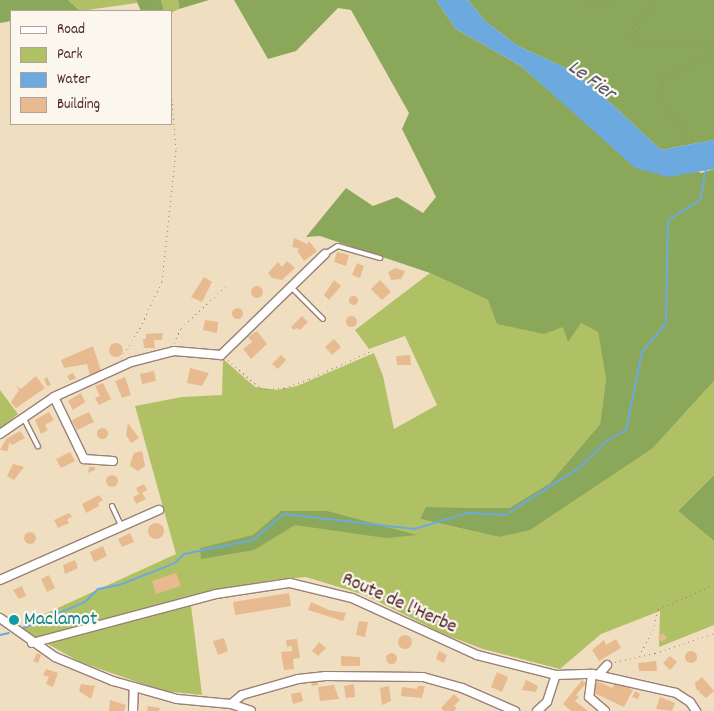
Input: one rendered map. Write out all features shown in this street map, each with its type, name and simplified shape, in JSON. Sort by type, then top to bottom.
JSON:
[{"type":"street","points":[[0,434],[22,416],[54,397],[116,368],[174,351],[221,355],[324,254]]},
{"type":"street","points":[[54,397],[84,459],[114,461]]},
{"type":"street","points":[[0,580],[159,510]]},
{"type":"street","name":"Route de l'Herbe","points":[[32,643],[216,594],[290,583],[352,598],[477,655],[556,675],[596,674],[676,693],[690,702],[696,711]]},
{"type":"street","points":[[0,618],[32,643],[55,657],[134,688],[177,699],[231,704],[251,711]]},
{"type":"street","points":[[604,711],[589,697],[596,674],[607,665]]},
{"type":"street","points":[[536,711],[547,702],[556,675]]},
{"type":"street","points":[[231,704],[242,695],[298,679],[326,676],[423,677],[462,688],[515,711]]},
{"type":"street","points":[[133,711],[134,688]]},
{"type":"lane","points":[[324,254],[338,246],[380,258]]},
{"type":"lane","points":[[291,287],[323,319]]},
{"type":"lane","points":[[22,416],[38,446]]},
{"type":"lane","points":[[112,506],[122,527]]},
{"type":"path","points":[[586,0],[595,6],[611,0]]},
{"type":"path","points":[[657,0],[629,33],[638,46],[688,41],[714,46]]},
{"type":"path","points":[[684,144],[686,130],[670,115],[660,96],[662,80],[714,51]]},
{"type":"path","points":[[116,368],[140,328],[162,282],[176,149],[172,99]]},
{"type":"path","points":[[174,351],[181,328],[226,284]]},
{"type":"path","points":[[221,355],[260,388],[268,389],[284,388],[309,379],[373,350]]},
{"type":"path","points":[[639,656],[653,630],[658,609],[708,587]]},
{"type":"path","points":[[607,665],[714,633]]},
{"type":"green space","points":[[0,0],[68,0],[79,10],[10,10],[10,21],[0,23]]},
{"type":"green space","points":[[68,0],[136,0],[137,3],[87,10],[79,10]]},
{"type":"green space","points":[[136,0],[161,0],[164,10],[141,10]]},
{"type":"green space","points":[[161,0],[178,0],[179,9],[172,12],[172,10],[164,10]]},
{"type":"green space","points":[[178,0],[209,0],[179,9]]},
{"type":"green space","points":[[234,0],[436,0],[456,29],[521,66],[578,116],[701,173],[714,169],[714,381],[653,448],[530,530],[499,537],[420,519],[426,507],[509,508],[550,483],[600,424],[606,379],[598,332],[581,323],[568,342],[563,327],[544,334],[497,324],[488,300],[430,273],[320,236],[306,237],[346,188],[373,206],[397,197],[423,213],[436,197],[402,129],[409,113],[351,10],[338,8],[296,51],[268,59]]},
{"type":"green space","points":[[468,0],[714,0],[714,140],[661,150],[579,74],[518,46],[485,21]]},
{"type":"green space","points":[[430,273],[488,300],[563,327],[581,323],[598,331],[606,379],[600,424],[550,483],[509,508],[427,507],[420,519],[499,537],[653,448],[714,381],[714,475],[678,511],[714,541],[714,625],[659,647],[660,611],[601,634],[560,669],[483,649],[441,633],[365,595],[306,577],[273,580],[190,597],[202,695],[163,691],[80,662],[21,629],[27,622],[176,554],[135,406],[182,397],[222,395],[223,359],[255,387],[277,390],[297,386],[374,353],[383,376],[394,429],[437,405],[405,336],[369,349],[355,330]]},
{"type":"green space","points":[[0,390],[18,414],[0,429]]},
{"type":"green space","points":[[714,475],[714,541],[678,511]]},
{"type":"green space","points":[[281,511],[327,511],[417,535],[386,538],[295,525],[254,550],[201,559],[200,548],[253,535]]},
{"type":"water","name":"Le Fier","points":[[436,0],[468,0],[485,21],[518,46],[579,74],[661,150],[714,140],[714,169],[668,177],[635,168],[521,66],[456,29]]},
{"type":"building","points":[[294,238],[307,244],[309,241],[317,251],[304,261],[297,251],[300,249],[292,247]]},
{"type":"building","points":[[337,252],[349,255],[346,266],[334,262]]},
{"type":"building","points":[[287,261],[295,268],[282,280],[272,278],[268,273],[278,262],[282,267]]},
{"type":"building","points":[[357,263],[364,266],[360,278],[352,275]]},
{"type":"building","points":[[395,268],[405,271],[401,279],[391,280],[388,272]]},
{"type":"building","points":[[204,277],[212,282],[202,302],[191,297]]},
{"type":"building","points":[[334,280],[341,286],[329,300],[324,295]]},
{"type":"building","points":[[380,280],[391,292],[382,300],[371,289]]},
{"type":"building","points":[[257,286],[263,292],[257,298],[251,292]]},
{"type":"building","points":[[353,296],[357,300],[353,304],[349,300]]},
{"type":"building","points":[[237,307],[243,313],[237,319],[231,313]]},
{"type":"building","points":[[351,315],[357,321],[351,327],[345,321]]},
{"type":"building","points":[[302,316],[308,322],[300,330],[297,328],[294,330],[291,327]]},
{"type":"building","points":[[205,320],[218,322],[217,333],[203,330]]},
{"type":"building","points":[[257,331],[267,344],[251,359],[243,349],[252,342],[248,337]]},
{"type":"building","points":[[163,333],[162,340],[154,340],[155,348],[144,348],[143,339],[146,339],[146,334]]},
{"type":"building","points":[[334,339],[341,347],[332,355],[325,347]]},
{"type":"building","points":[[116,343],[121,345],[123,350],[121,355],[116,357],[111,355],[109,350],[111,345]]},
{"type":"building","points":[[93,346],[101,371],[90,375],[87,364],[64,368],[61,360]]},
{"type":"building","points":[[281,355],[286,360],[278,369],[272,364]]},
{"type":"building","points":[[410,355],[411,365],[397,365],[396,356]]},
{"type":"building","points":[[190,368],[209,373],[202,386],[187,383]]},
{"type":"building","points":[[154,371],[156,381],[142,384],[140,374]]},
{"type":"building","points":[[73,373],[76,378],[70,381],[67,376]]},
{"type":"building","points":[[36,376],[45,388],[16,408],[11,402],[19,390],[16,386],[21,389]]},
{"type":"building","points":[[47,377],[51,385],[47,386],[44,379]]},
{"type":"building","points":[[125,377],[131,395],[122,398],[115,381]]},
{"type":"building","points":[[103,383],[111,399],[99,405],[95,398],[100,396],[95,386]]},
{"type":"building","points":[[81,393],[85,402],[73,410],[68,401]]},
{"type":"building","points":[[49,412],[54,420],[45,425],[48,430],[41,434],[35,420]]},
{"type":"building","points":[[89,412],[94,422],[77,430],[72,420]]},
{"type":"building","points":[[128,423],[139,438],[131,443],[126,435]]},
{"type":"building","points":[[100,428],[104,428],[107,433],[106,437],[100,438],[97,435],[97,431]]},
{"type":"building","points":[[20,431],[25,438],[12,445],[9,442],[8,451],[0,450],[6,439]]},
{"type":"building","points":[[142,451],[145,466],[138,471],[130,466],[131,461],[134,453]]},
{"type":"building","points":[[70,452],[75,461],[61,468],[56,459]]},
{"type":"building","points":[[13,464],[24,467],[14,480],[7,476]]},
{"type":"building","points":[[89,467],[95,467],[95,470],[88,473]]},
{"type":"building","points":[[112,475],[118,481],[112,487],[106,481]]},
{"type":"building","points":[[144,484],[147,490],[142,493],[146,499],[136,504],[133,497],[139,494],[136,488]]},
{"type":"building","points":[[99,495],[103,500],[98,503],[99,506],[86,513],[82,504]]},
{"type":"building","points":[[69,513],[72,517],[67,519],[69,523],[58,528],[54,520]]},
{"type":"building","points":[[156,523],[164,531],[156,539],[148,531]]},
{"type":"building","points":[[28,532],[32,532],[36,538],[32,544],[28,544],[24,540],[24,536]]},
{"type":"building","points":[[130,533],[134,542],[122,547],[118,539]]},
{"type":"building","points":[[103,546],[107,556],[94,562],[90,552]]},
{"type":"building","points":[[75,560],[78,568],[65,574],[63,565]]},
{"type":"building","points":[[176,573],[181,586],[156,594],[152,581]]},
{"type":"building","points":[[49,575],[55,588],[47,592],[41,579]]},
{"type":"building","points":[[22,586],[26,596],[19,599],[13,590]]},
{"type":"building","points":[[289,593],[291,606],[235,615],[233,602]]},
{"type":"building","points":[[311,602],[329,610],[346,613],[343,621],[308,610]]},
{"type":"building","points":[[13,614],[17,618],[13,622],[9,618]]},
{"type":"building","points":[[359,621],[368,622],[365,637],[356,635]]},
{"type":"building","points":[[663,633],[667,638],[662,642],[658,637]]},
{"type":"building","points":[[405,635],[410,637],[412,642],[410,647],[405,649],[400,647],[398,642],[400,637]]},
{"type":"building","points":[[224,638],[228,651],[218,655],[213,641]]},
{"type":"building","points":[[297,639],[300,658],[293,659],[294,669],[284,670],[281,652],[292,651],[292,646],[287,647],[286,640]]},
{"type":"building","points":[[616,639],[621,648],[599,661],[592,650],[604,640],[606,645]]},
{"type":"building","points":[[319,642],[326,648],[318,656],[312,651]]},
{"type":"building","points":[[439,651],[447,655],[444,663],[436,659]]},
{"type":"building","points":[[689,651],[693,651],[697,657],[693,663],[689,663],[685,659],[685,655]]},
{"type":"building","points":[[391,652],[397,658],[391,664],[385,658]]},
{"type":"building","points":[[37,653],[41,655],[38,663],[33,661]]},
{"type":"building","points":[[341,656],[360,657],[360,666],[341,666]]},
{"type":"building","points":[[670,656],[677,662],[670,670],[663,663]]},
{"type":"building","points":[[656,661],[657,671],[639,671],[638,663]]},
{"type":"building","points":[[46,669],[58,673],[53,687],[46,684],[49,677],[43,675]]},
{"type":"building","points":[[497,672],[508,677],[502,692],[491,687]]},
{"type":"building","points":[[702,677],[714,691],[706,698],[699,692],[701,689],[698,691],[695,683]]},
{"type":"building","points":[[318,680],[318,685],[312,686],[311,682]]},
{"type":"building","points":[[526,680],[538,686],[536,692],[522,690]]},
{"type":"building","points":[[582,680],[586,683],[576,695],[579,697],[575,701],[588,711],[571,711],[563,704]]},
{"type":"building","points":[[597,681],[612,688],[616,682],[633,690],[624,707],[592,692]]},
{"type":"building","points":[[81,684],[95,686],[91,699],[79,691]]},
{"type":"building","points":[[354,684],[355,697],[346,698],[344,686]]},
{"type":"building","points":[[334,685],[339,699],[320,701],[318,687]]},
{"type":"building","points":[[389,686],[391,701],[382,705],[380,688]]},
{"type":"building","points":[[418,686],[425,686],[422,698],[401,696],[402,687],[417,689]]},
{"type":"building","points":[[635,691],[640,694],[638,699],[632,697]]},
{"type":"building","points":[[301,692],[303,701],[293,704],[291,694]]},
{"type":"building","points":[[454,694],[460,700],[454,706],[457,708],[454,711],[444,711],[441,708]]},
{"type":"building","points":[[660,697],[675,703],[672,711],[656,709]]},
{"type":"building","points":[[110,700],[126,705],[124,711],[109,711]]},
{"type":"building","points":[[148,706],[160,708],[159,711],[147,711]]},
{"type":"waterway","points":[[21,629],[85,602],[98,589],[119,585],[175,563],[184,554],[253,540],[284,514],[414,529],[468,513],[505,515],[579,468],[605,442],[626,430],[642,352],[666,323],[668,220],[700,200],[706,169]]},
{"type":"waterway","points":[[0,635],[9,633]]},
{"type":"place","name":"Maclamot","points":[[14,620]]}]
